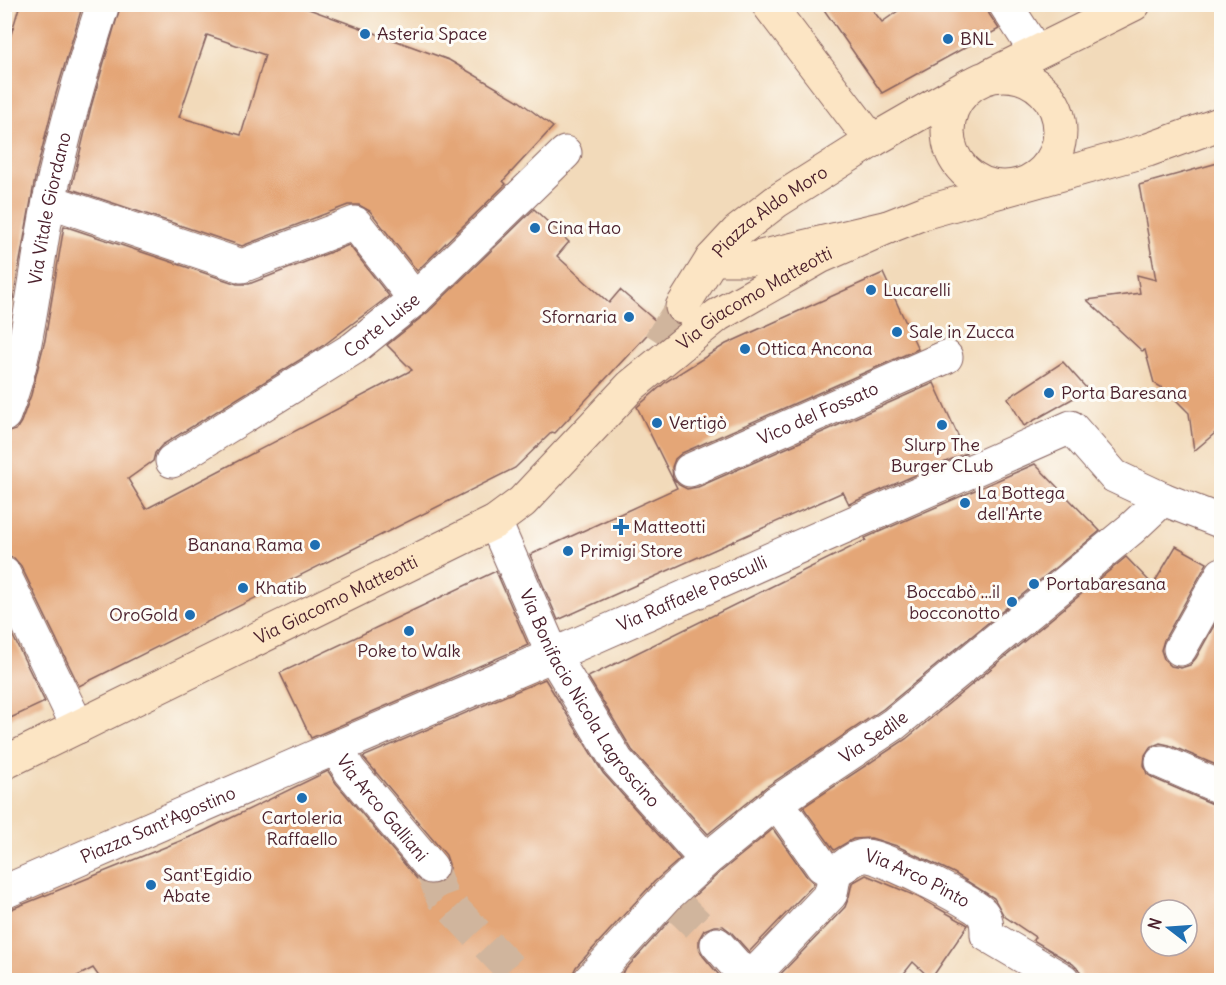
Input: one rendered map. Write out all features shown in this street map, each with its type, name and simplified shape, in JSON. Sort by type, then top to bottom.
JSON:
[{"type":"street","name":"Via Vitale Giordano","points":[[4,415],[12,397],[22,350],[49,201],[103,4]]},
{"type":"street","points":[[768,4],[872,141]]},
{"type":"street","points":[[1005,4],[1036,52]]},
{"type":"street","name":"Piazza Aldo Moro","points":[[712,259],[738,231],[777,201],[872,141],[980,80],[1134,4]]},
{"type":"street","points":[[1005,74],[1023,77],[1039,86],[1051,98],[1059,114],[1061,133],[1058,150],[1049,165],[1036,178],[1020,186],[1002,187],[985,184],[969,176],[958,163],[950,147],[948,130],[951,112],[959,97],[980,80],[1005,74]]},
{"type":"street","name":"Piazza Aldo Moro","points":[[712,259],[752,259],[888,227],[926,212],[1148,150],[1221,123]]},
{"type":"street","name":"Corte Luise","points":[[172,461],[354,348],[415,299],[565,153]]},
{"type":"street","points":[[49,201],[243,266],[355,223],[415,299]]},
{"type":"street","name":"Via Giacomo Matteotti","points":[[4,763],[495,522],[522,502],[632,386],[718,315],[820,257],[888,227]]},
{"type":"street","name":"Via Giacomo Matteotti","points":[[682,307],[712,259]]},
{"type":"street","name":"Via Giacomo Matteotti","points":[[632,386],[659,343]]},
{"type":"street","name":"Vico del Fossato","points":[[690,470],[946,357]]},
{"type":"street","name":"Via Raffaele Pasculli","points":[[324,753],[554,655],[1071,427],[1114,476],[1163,499]]},
{"type":"street","points":[[1163,499],[1221,522]]},
{"type":"street","name":"Via Sedile","points":[[590,981],[706,860],[777,802],[894,724],[1122,536],[1163,499]]},
{"type":"street","name":"Via Bonifacio Nicola Lagroscino","points":[[495,522],[554,655],[617,761],[706,860]]},
{"type":"street","points":[[4,574],[78,727]]},
{"type":"street","points":[[1180,649],[1221,574]]},
{"type":"street","name":"Via Arco Galliani","points":[[324,753],[350,771],[431,867]]},
{"type":"street","name":"Piazza Sant'Agostino","points":[[4,892],[324,753]]},
{"type":"street","points":[[1162,762],[1221,788]]},
{"type":"street","name":"Via Arco Pinto","points":[[777,802],[822,866],[835,871],[856,858],[866,855],[919,877],[974,907],[983,914],[987,935],[1063,981]]},
{"type":"street","points":[[717,945],[749,980],[775,972],[831,894],[835,871]]},
{"type":"building","points":[[20,4],[83,4],[55,97],[36,173],[4,348],[4,58]]},
{"type":"building","points":[[121,4],[295,4],[449,60],[519,101],[553,127],[503,181],[506,184],[417,271],[370,211],[359,205],[348,205],[242,246],[71,189],[91,107]],"holes":[[[207,35],[265,55],[241,135],[179,117]]]},
{"type":"building","points":[[820,4],[868,4],[882,22],[908,4],[986,4],[989,14],[999,29],[882,93]]},
{"type":"building","points":[[1221,162],[1221,428],[1194,451],[1189,413],[1154,383],[1145,350],[1142,351],[1087,300],[1140,293],[1137,275],[1156,280],[1139,185]]},
{"type":"building","points":[[534,209],[569,242],[557,256],[609,303],[620,290],[658,323],[555,433],[552,432],[515,468],[79,686],[21,566],[14,558],[4,555],[4,433],[16,430],[31,395],[45,340],[64,226],[237,284],[249,284],[349,245],[389,296],[324,345],[162,445],[155,453],[153,461],[128,479],[146,509],[412,370],[387,345],[428,312]]},
{"type":"building","points":[[883,273],[918,349],[682,453],[675,459],[672,467],[673,478],[687,489],[698,487],[934,383],[966,453],[849,504],[843,492],[558,620],[530,555],[677,488],[637,407],[667,381],[726,344]]},
{"type":"building","name":"Porta Baresana","points":[[1063,362],[1088,390],[1024,426],[1008,398]]},
{"type":"building","points":[[1035,464],[1100,531],[883,709],[766,787],[708,834],[632,750],[588,677],[866,540],[865,538]]},
{"type":"building","points":[[1176,546],[1207,563],[1164,640],[1161,650],[1164,659],[1171,666],[1181,668],[1190,665],[1221,613],[1221,767],[1160,743],[1150,747],[1145,755],[1144,765],[1147,774],[1155,779],[1221,806],[1221,981],[1082,981],[1080,971],[1073,964],[1033,940],[1035,937],[1004,916],[994,898],[954,873],[897,846],[871,838],[853,839],[834,850],[803,807],[906,739],[1126,557],[1153,585]]},
{"type":"building","points":[[496,571],[528,645],[311,738],[280,673]]},
{"type":"building","points":[[4,618],[45,702],[4,721]]},
{"type":"building","points":[[545,679],[603,773],[680,859],[654,882],[576,967],[572,981],[102,981],[93,968],[68,981],[4,981],[4,912],[200,833],[328,771],[417,879],[425,885],[443,882],[449,873],[446,855],[363,757]]},
{"type":"building","points":[[773,829],[807,877],[814,883],[749,952],[723,926],[714,926],[704,930],[699,939],[699,948],[724,981],[615,981],[681,908]]},
{"type":"building","points":[[866,875],[918,897],[968,925],[931,979],[913,962],[898,981],[774,981],[845,907],[852,883]]},
{"type":"tunnel","points":[[659,343],[682,307]]},
{"type":"tunnel","points":[[431,867],[442,897],[521,980]]},
{"type":"tunnel","points":[[674,902],[717,944]]},
{"type":"place","name":"Asteria Space","points":[[365,34]]},
{"type":"place","name":"BNL","points":[[948,39]]},
{"type":"place","name":"Cina Hao","points":[[535,228]]},
{"type":"place","name":"Lucarelli","points":[[871,290]]},
{"type":"place","name":"Sfornaria","points":[[629,317]]},
{"type":"place","name":"Sale in Zucca","points":[[897,332]]},
{"type":"place","name":"Ottica Ancona","points":[[745,349]]},
{"type":"place","name":"Porta Baresana","points":[[1049,393]]},
{"type":"place","name":"Vertigò","points":[[657,423]]},
{"type":"place","name":"Slurp The Burger CLub","points":[[942,425]]},
{"type":"place","name":"La Bottega dell'Arte","points":[[965,503]]},
{"type":"place","name":"Matteotti","points":[[621,527]]},
{"type":"place","name":"Banana Rama","points":[[315,545]]},
{"type":"place","name":"Primigi Store","points":[[568,551]]},
{"type":"place","name":"Portabaresana","points":[[1034,584]]},
{"type":"place","name":"Khatib","points":[[243,588]]},
{"type":"place","name":"Boccabò ...il bocconotto","points":[[1012,602]]},
{"type":"place","name":"OroGold","points":[[190,615]]},
{"type":"place","name":"Poke to Walk","points":[[409,631]]},
{"type":"place","name":"Cartoleria Raffaello","points":[[302,798]]},
{"type":"place","name":"Sant'Egidio Abate","points":[[151,885]]}]
